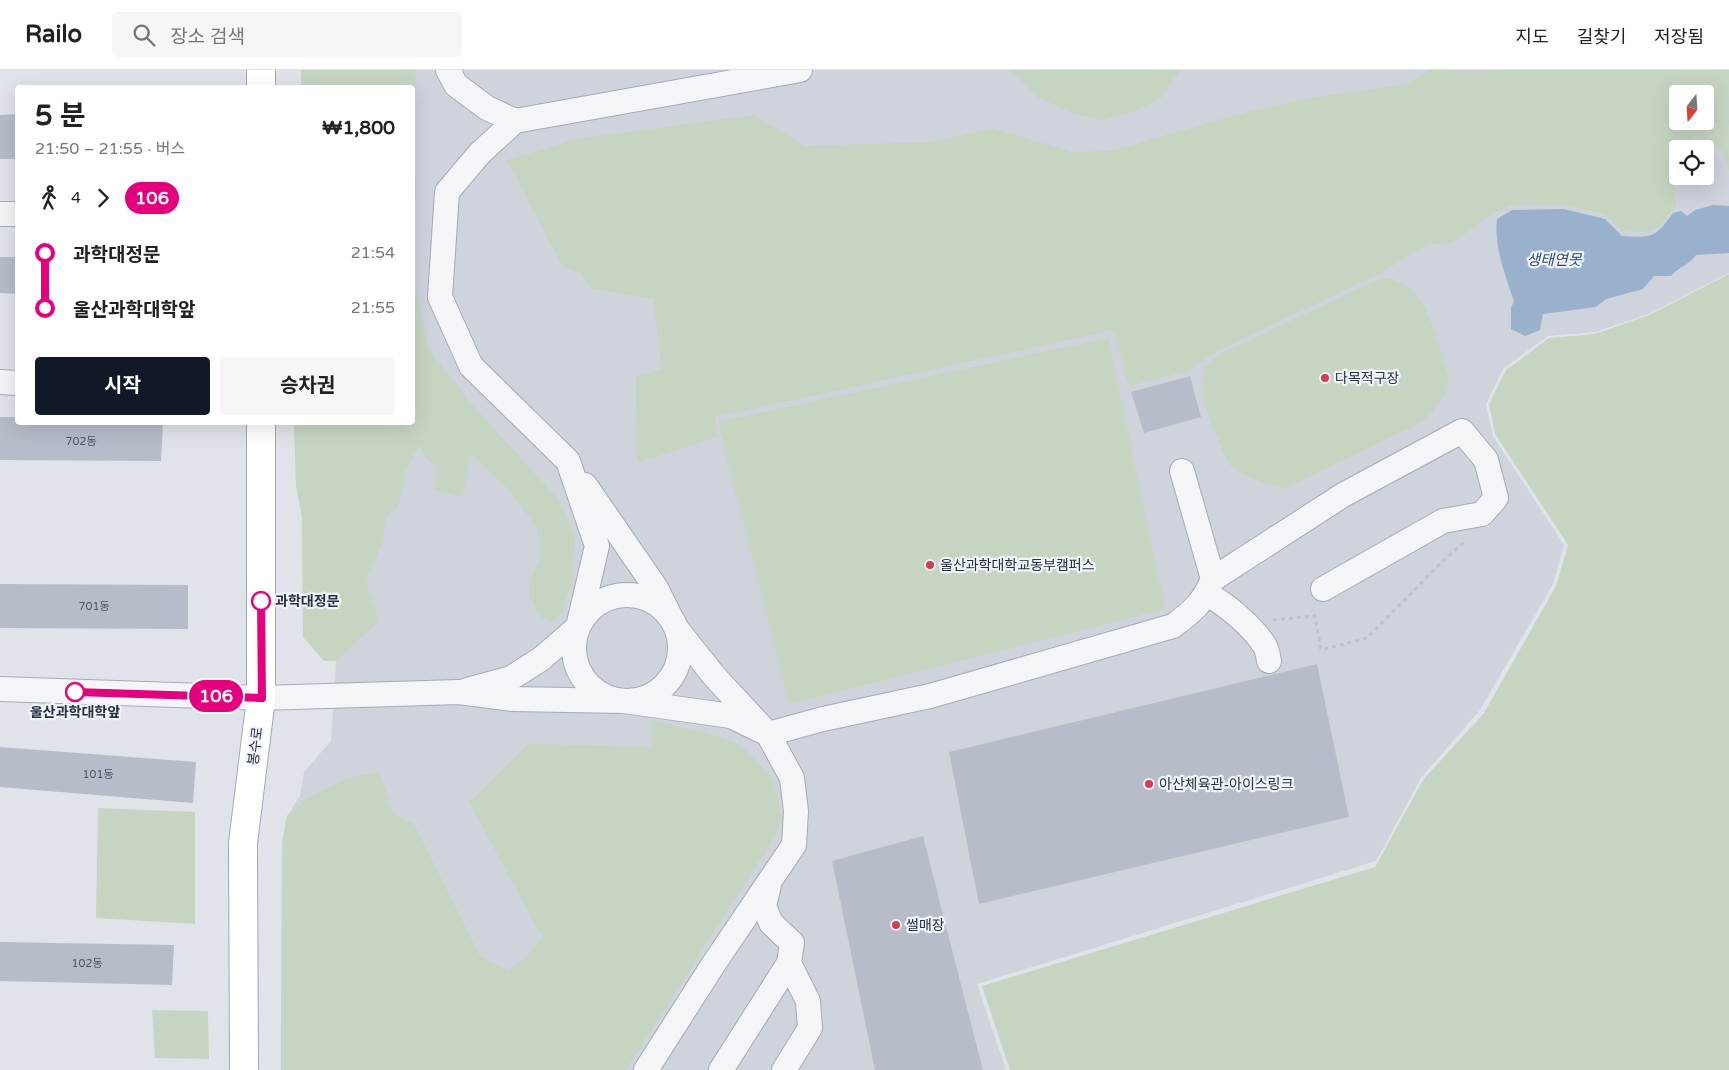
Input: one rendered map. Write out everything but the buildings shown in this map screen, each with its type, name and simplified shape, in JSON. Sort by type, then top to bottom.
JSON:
[{"type":"main road","points":[[261,70],[261,85]]},
{"type":"main road","name":"봉수로","points":[[244,1070],[243,843],[262,698],[261,425]]},
{"type":"street","points":[[448,70],[456,85],[487,108],[515,121]]},
{"type":"street","points":[[0,690],[262,698],[459,692],[512,699],[624,701],[642,699],[658,691],[670,679],[678,663],[680,646],[676,628],[656,588],[568,461],[471,366],[440,296],[447,192],[480,153],[515,121],[800,70]]},
{"type":"street","points":[[0,214],[15,214]]},
{"type":"street","points":[[0,382],[15,382]]},
{"type":"street","points":[[568,461],[598,546],[574,643],[574,658],[581,674],[592,688],[607,697],[731,716],[768,734],[823,719],[930,696],[1173,626],[1198,607],[1210,587],[1343,495],[1462,431],[1486,460],[1496,498],[1482,514],[1443,521],[1323,589]]},
{"type":"street","points":[[1182,471],[1210,587],[1220,602],[1262,642],[1267,650],[1270,661]]},
{"type":"street","points":[[459,692],[511,678],[541,659],[578,626],[588,612],[602,602],[619,596],[637,596],[653,602],[667,613],[676,628],[716,677],[768,734],[792,778],[796,811],[794,845],[713,965],[646,1070]]},
{"type":"street","points":[[722,1070],[788,963],[792,943],[771,923],[764,906],[770,881]]},
{"type":"street","points":[[784,1070],[810,1028],[808,1001],[788,963]]},
{"type":"path","points":[[1249,628],[1258,622],[1315,616],[1321,650],[1367,638],[1446,558],[1466,541],[1482,514]]},
{"type":"shaded area","name":"울산과학대학교동부캠퍼스","points":[[301,70],[1729,70],[1729,273],[1649,314],[1595,332],[1548,336],[1503,369],[1486,404],[1493,436],[1564,545],[1553,584],[1480,710],[1421,778],[1376,861],[977,984],[1006,1070],[281,1070],[282,842],[287,816],[300,796],[304,772],[331,741],[336,661],[324,661],[303,637],[302,517],[296,485],[294,425],[415,425],[415,85],[301,85]]},
{"type":"green space","points":[[301,70],[415,70],[416,195],[415,239],[415,85],[301,85]]},
{"type":"green space","points":[[1011,70],[1180,70],[1161,98],[1133,112],[1103,120],[1074,114],[1037,97]]},
{"type":"green space","points":[[1430,70],[1729,70],[1729,172],[1723,151],[1714,145],[1714,140],[1707,140],[1698,134],[1690,140],[1669,140],[1669,185],[1674,185],[1676,206],[1659,227],[1647,232],[1623,231],[1605,214],[1565,205],[1511,205],[1494,213],[1452,243],[1428,244],[1379,274],[1215,352],[1189,371],[1129,386],[1113,330],[715,417],[717,437],[637,463],[636,376],[662,369],[653,299],[590,288],[581,273],[563,267],[507,160],[577,139],[754,115],[805,146],[934,142],[993,128],[1071,152],[1111,151],[1243,113],[1312,98],[1406,84]]},
{"type":"green space","points":[[1729,274],[1729,1070],[1010,1070],[982,986],[1375,867],[1423,780],[1484,713],[1556,586],[1568,545],[1495,434],[1489,404],[1506,370],[1549,338],[1595,334],[1649,315]]},
{"type":"green space","name":"다목적구장","points":[[1385,278],[1401,283],[1417,295],[1433,328],[1448,374],[1444,394],[1434,411],[1424,421],[1286,488],[1256,480],[1235,469],[1229,464],[1205,402],[1202,377],[1206,365],[1220,354]]},
{"type":"green space","points":[[415,287],[429,349],[470,402],[557,498],[575,536],[573,575],[563,612],[552,622],[541,617],[529,597],[530,578],[541,559],[537,528],[512,493],[471,453],[462,497],[434,490],[439,466],[429,462],[419,446],[406,469],[398,508],[386,516],[382,542],[366,581],[379,621],[336,661],[324,661],[303,637],[302,517],[296,485],[294,425],[415,425]]},
{"type":"green space","points":[[1108,338],[1165,609],[789,704],[718,422]]},
{"type":"green space","points":[[651,720],[706,733],[739,744],[773,778],[782,819],[776,835],[626,1070],[281,1070],[282,842],[287,816],[306,799],[345,779],[378,772],[393,814],[414,824],[480,956],[508,971],[527,956],[542,937],[469,802],[529,744],[651,747]]},
{"type":"green space","points":[[98,808],[195,812],[195,924],[96,918]]},
{"type":"green space","points":[[152,1010],[208,1011],[209,1059],[155,1058]]},
{"type":"water","name":"생태연못","points":[[1713,205],[1729,206],[1729,253],[1696,255],[1671,276],[1654,276],[1643,289],[1606,299],[1596,307],[1543,314],[1540,330],[1525,336],[1511,329],[1511,308],[1514,301],[1499,250],[1496,229],[1497,219],[1512,210],[1564,209],[1605,219],[1622,236],[1640,237],[1657,232],[1673,213],[1681,211],[1687,216],[1695,210]]},
{"type":"bus line","name":"106","points":[[75,692],[262,698],[261,601]]},
{"type":"place","name":"다목적구장","points":[[1325,378]]},
{"type":"place","name":"울산과학대학교동부캠퍼스","points":[[930,565]]},
{"type":"place","name":"과학대정문","points":[[261,601]]},
{"type":"place","name":"울산과학대학앞","points":[[75,692]]},
{"type":"place","name":"아산체육관-아이스링크","points":[[1149,784]]},
{"type":"place","name":"썰매장","points":[[896,925]]}]
